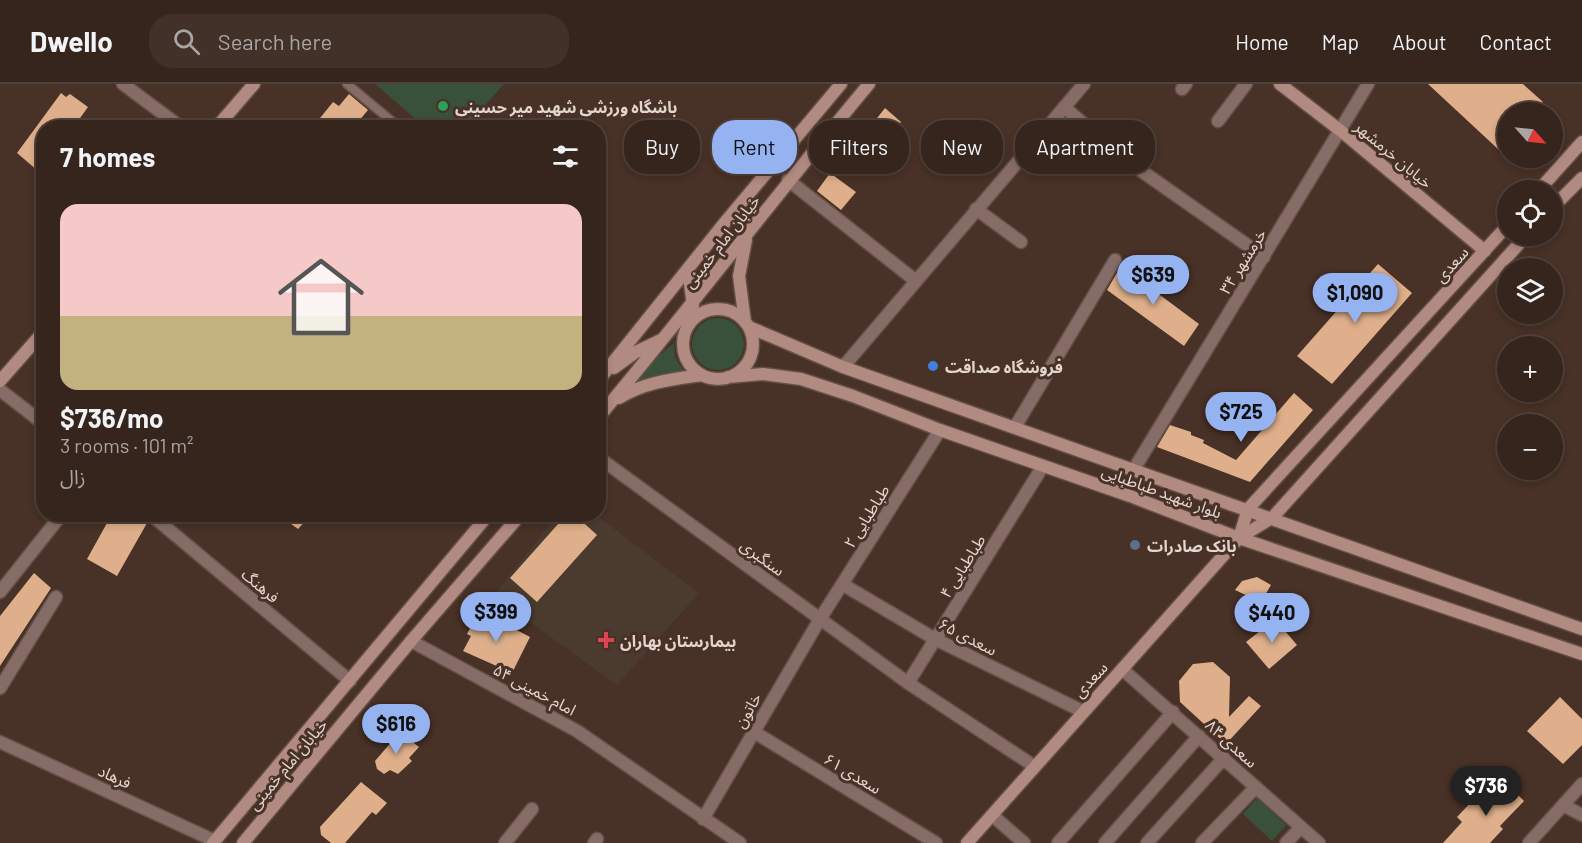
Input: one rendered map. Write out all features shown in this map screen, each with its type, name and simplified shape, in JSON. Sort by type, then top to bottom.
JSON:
[{"type":"main road","points":[[223,120],[254,84]]},
{"type":"main road","name":"خیابان امام خمینی","points":[[606,372],[841,84]]},
{"type":"main road","name":"خیابان امام خمینی","points":[[606,409],[666,338],[788,180],[869,84]]},
{"type":"main road","name":"خیابان خرمشهر","points":[[1281,84],[1485,251]]},
{"type":"main road","points":[[1548,180],[1582,142]]},
{"type":"main road","points":[[1563,197],[1582,178]]},
{"type":"main road","points":[[611,403],[639,388],[665,380],[702,375],[720,379],[740,372],[748,362],[753,338],[747,324],[739,276],[740,259],[749,232]]},
{"type":"main road","name":"سعدی","points":[[1248,509],[1497,237]]},
{"type":"main road","points":[[1239,538],[1273,517],[1517,246]]},
{"type":"main road","points":[[688,269],[695,318]]},
{"type":"main road","points":[[702,375],[687,360],[684,339],[687,329],[695,318],[715,309],[737,314],[747,324]]},
{"type":"main road","name":"بلوار شهید طباطبایی","points":[[747,324],[843,367],[1273,517],[1582,629]]},
{"type":"main road","points":[[606,375],[636,352],[687,329]]},
{"type":"main road","points":[[0,381],[36,340]]},
{"type":"main road","name":"بلوار شهید طباطبایی","points":[[728,377],[763,374],[801,379],[1239,538],[1582,654]]},
{"type":"main road","points":[[1239,538],[1248,509]]},
{"type":"main road","name":"خیابان امام خمینی","points":[[214,842],[482,522]]},
{"type":"main road","name":"خیابان امام خمینی","points":[[243,843],[513,522]]},
{"type":"main road","name":"سعدی","points":[[967,843],[1082,711],[1239,538]]},
{"type":"street","points":[[123,84],[171,120]]},
{"type":"street","points":[[843,367],[1084,84]]},
{"type":"street","points":[[1218,121],[1246,84]]},
{"type":"street","name":"خرمشهر ۳۴","points":[[1134,469],[1368,84]]},
{"type":"street","points":[[1064,107],[1123,158],[1264,257]]},
{"type":"street","points":[[788,180],[916,281]]},
{"type":"street","points":[[976,209],[1021,242]]},
{"type":"street","points":[[1015,427],[1115,260]]},
{"type":"street","points":[[0,390],[36,418]]},
{"type":"street","name":"طباطبایی ۲","points":[[820,619],[940,430]]},
{"type":"street","name":"سنگبری","points":[[606,463],[908,683],[1034,766]]},
{"type":"street","name":"طباطبایی ۴","points":[[908,683],[1043,466]]},
{"type":"street","points":[[0,592],[56,522]]},
{"type":"street","name":"فرهنگ","points":[[160,522],[350,681]]},
{"type":"street","name":"سعدی ۶۵","points":[[842,584],[935,639],[1082,711]]},
{"type":"street","points":[[0,688],[56,597]]},
{"type":"street","name":"خاتون","points":[[703,819],[820,619]]},
{"type":"street","name":"امام خمینی ۵۴","points":[[411,641],[577,730],[740,843]]},
{"type":"street","name":"سعدی ۸۴","points":[[1122,669],[1318,843]]},
{"type":"street","points":[[1058,843],[1173,712]]},
{"type":"street","name":"سعدی ۶۱","points":[[754,732],[936,843]]},
{"type":"street","points":[[1105,843],[1200,736]]},
{"type":"street","name":"فرهاد","points":[[0,742],[214,842]]},
{"type":"street","points":[[1147,843],[1224,758]]},
{"type":"street","points":[[1529,843],[1582,784]]},
{"type":"street","points":[[1202,843],[1256,787]]},
{"type":"street","points":[[1563,805],[1582,815]]},
{"type":"street","points":[[505,843],[532,809]]},
{"type":"street","points":[[992,815],[1024,843]]},
{"type":"street","points":[[1286,843],[1301,827]]},
{"type":"lane","points":[[347,84],[390,120]]},
{"type":"shaded area","name":"بیمارستان بهاران","points":[[552,522],[605,522],[699,593],[617,685],[494,596]]},
{"type":"green space","name":"باشگاه ورزشی شهید میر حسینی","points":[[375,84],[504,84],[472,120],[417,120]]},
{"type":"green space","points":[[718,318],[728,320],[736,326],[742,334],[744,344],[742,354],[736,362],[728,368],[718,370],[708,368],[700,362],[694,354],[692,344],[694,334],[700,326],[708,320]]},
{"type":"green space","points":[[674,343],[675,357],[685,373],[639,380],[636,375]]},
{"type":"green space","points":[[1257,798],[1286,825],[1272,841],[1243,814]]},
{"type":"building","points":[[1428,84],[1523,84],[1543,102],[1497,102],[1497,148]]},
{"type":"building","points":[[61,93],[66,97],[70,94],[88,107],[79,120],[41,120]]},
{"type":"building","points":[[349,94],[368,110],[360,120],[318,120],[333,102],[339,106]]},
{"type":"building","points":[[885,108],[899,120],[876,120]]},
{"type":"building","points":[[36,127],[36,169],[17,153]]},
{"type":"building","points":[[831,174],[856,192],[841,210],[817,191]]},
{"type":"building","points":[[1378,264],[1412,293],[1332,384],[1297,356]]},
{"type":"building","points":[[1121,266],[1199,324],[1184,346],[1107,290]]},
{"type":"building","points":[[1294,393],[1313,410],[1250,482],[1157,447],[1170,425],[1191,432],[1191,435],[1204,440],[1203,443],[1236,460]]},
{"type":"building","points":[[108,522],[147,523],[117,576],[87,559]]},
{"type":"building","points":[[288,522],[305,522],[298,529]]},
{"type":"building","points":[[560,522],[583,522],[597,535],[537,602],[510,578]]},
{"type":"building","points":[[34,573],[51,588],[0,666],[0,616]]},
{"type":"building","points":[[1257,577],[1271,585],[1261,602],[1235,590],[1242,581]]},
{"type":"building","points":[[482,612],[530,637],[512,673],[463,651],[471,636],[467,634],[476,617],[479,618]]},
{"type":"building","points":[[1275,619],[1297,645],[1269,669],[1246,642]]},
{"type":"building","points":[[1213,662],[1230,677],[1229,717],[1249,696],[1261,706],[1226,744],[1180,702],[1179,681],[1193,664]]},
{"type":"building","points":[[1560,697],[1582,719],[1582,745],[1563,764],[1527,731]]},
{"type":"building","points":[[400,732],[419,747],[409,758],[412,761],[398,774],[390,770],[384,774],[377,769],[375,761]]},
{"type":"building","points":[[1503,780],[1524,801],[1500,826],[1503,829],[1490,843],[1443,843],[1462,822],[1457,817],[1474,799],[1480,805]]},
{"type":"building","points":[[361,782],[387,803],[376,815],[372,812],[345,843],[331,843],[321,835],[320,827]]},
{"type":"place","name":"باشگاه ورزشی شهید میر حسینی","points":[[443,106]]},
{"type":"place","name":"فروشگاه صداقت","points":[[933,366]]},
{"type":"place","name":"بانک صادرات","points":[[1135,545]]},
{"type":"place","name":"بیمارستان بهاران","points":[[606,640]]}]
